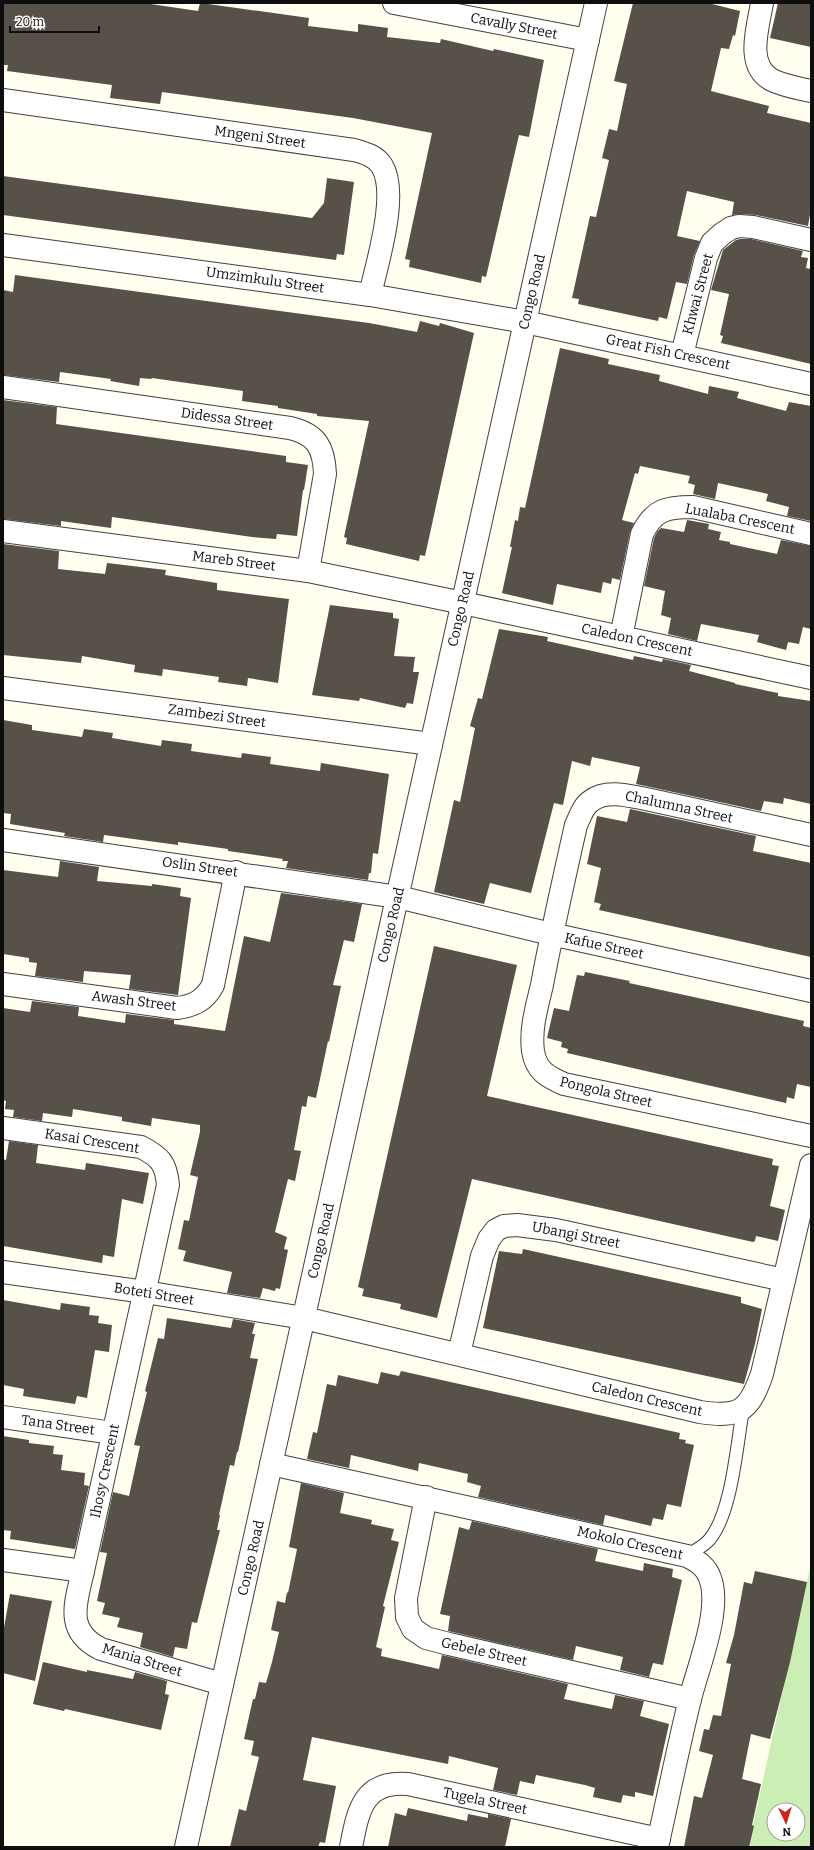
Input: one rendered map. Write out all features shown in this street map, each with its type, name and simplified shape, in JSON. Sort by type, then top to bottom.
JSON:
[{"type":"street","name":"Cavally Street","points":[[394,3],[424,5],[588,40]]},
{"type":"street","name":"Congo Road","points":[[186,1847],[596,3]]},
{"type":"street","points":[[762,3],[755,52],[759,67],[764,74],[772,80],[811,91]]},
{"type":"street","name":"Mngeni Street","points":[[3,100],[354,150],[372,156],[382,165],[385,172],[388,180],[389,196],[385,227],[370,295]]},
{"type":"street","name":"Khwai Street","points":[[682,355],[706,258],[712,243],[722,234],[731,228],[739,226],[753,227],[811,240]]},
{"type":"street","name":"Umzimkulu Street","points":[[3,245],[370,295],[525,322]]},
{"type":"street","name":"Great Fish Crescent","points":[[525,322],[811,384]]},
{"type":"street","name":"Didessa Street","points":[[3,387],[302,431],[311,437],[320,447],[325,459],[326,474],[308,571]]},
{"type":"street","name":"Lualaba Crescent","points":[[621,637],[642,534],[647,523],[658,512],[673,507],[693,507],[811,534]]},
{"type":"street","name":"Mareb Street","points":[[3,531],[308,571],[463,603]]},
{"type":"street","name":"Caledon Crescent","points":[[463,603],[811,678]]},
{"type":"street","name":"Zambezi Street","points":[[3,688],[431,744]]},
{"type":"street","name":"Chalumna Street","points":[[551,934],[576,825],[583,810],[591,800],[601,796],[620,794],[811,835]]},
{"type":"street","name":"Oslin Street","points":[[3,840],[236,872],[398,897]]},
{"type":"street","name":"Awash Street","points":[[3,984],[177,1008],[197,1003],[204,998],[213,985],[236,872]]},
{"type":"street","name":"Kafue Street","points":[[398,897],[551,934],[811,991]]},
{"type":"street","name":"Pongola Street","points":[[551,934],[532,1034],[533,1052],[538,1067],[548,1077],[564,1084],[811,1136]]},
{"type":"street","name":"Kasai Crescent","points":[[3,1128],[120,1143],[141,1147],[155,1154],[164,1165],[168,1186],[145,1292]]},
{"type":"street","points":[[743,1409],[754,1396],[762,1374],[811,1165]]},
{"type":"street","name":"Ubangi Street","points":[[459,1354],[482,1256],[489,1239],[496,1230],[504,1226],[517,1225],[556,1230],[784,1280]]},
{"type":"street","name":"Boteti Street","points":[[3,1272],[145,1292],[304,1318]]},
{"type":"street","name":"Ihosy Crescent","points":[[83,1571],[145,1292]]},
{"type":"street","name":"Caledon Crescent","points":[[304,1318],[700,1412],[718,1414],[734,1413],[743,1409]]},
{"type":"street","name":"Tana Street","points":[[3,1417],[113,1433]]},
{"type":"street","name":"Mokolo Crescent","points":[[271,1464],[426,1497],[687,1556],[701,1562],[710,1578],[713,1597],[711,1623],[690,1699],[658,1843]]},
{"type":"street","name":"Gebele Street","points":[[426,1497],[406,1598],[407,1617],[413,1629],[426,1638],[449,1644],[690,1699]]},
{"type":"street","points":[[3,1560],[83,1571]]},
{"type":"street","name":"Mania Street","points":[[83,1571],[74,1612],[78,1627],[91,1644],[222,1684]]},
{"type":"street","name":"Tugela Street","points":[[351,1847],[356,1818],[362,1803],[370,1793],[380,1786],[394,1783],[408,1784],[658,1843]]},
{"type":"lane","points":[[687,1556],[709,1540],[723,1515],[732,1477],[743,1409]]},
{"type":"green space","points":[[811,1563],[811,1847],[748,1847]]},
{"type":"building","points":[[3,3],[144,3],[198,11],[201,3],[309,18],[308,26],[358,32],[358,24],[388,28],[387,37],[440,43],[441,39],[493,51],[494,49],[544,60],[529,137],[519,135],[486,277],[482,276],[481,283],[409,267],[410,260],[405,259],[432,133],[353,118],[162,92],[160,104],[110,98],[112,85],[7,71],[8,65],[3,65]]},
{"type":"building","points":[[633,3],[708,3],[740,11],[735,36],[733,35],[729,49],[721,48],[711,91],[769,106],[767,113],[811,123],[811,209],[808,226],[756,215],[732,215],[734,202],[687,191],[677,236],[700,241],[694,255],[687,284],[676,282],[667,319],[659,317],[658,321],[578,304],[579,299],[572,298],[590,216],[596,217],[609,160],[602,158],[609,129],[617,131],[627,84],[614,81]]},
{"type":"building","points":[[778,3],[811,3],[811,47],[770,38]]},
{"type":"building","points":[[3,176],[312,218],[324,203],[327,178],[354,182],[344,255],[337,254],[336,260],[3,215]]},
{"type":"building","points":[[751,239],[803,251],[801,257],[808,258],[806,268],[811,269],[811,364],[721,343],[723,336],[720,335],[729,294],[711,290],[723,250],[736,240]]},
{"type":"building","points":[[15,275],[369,323],[417,332],[420,321],[439,326],[440,323],[474,333],[425,556],[420,555],[419,561],[346,544],[347,538],[344,537],[369,421],[317,416],[317,414],[278,408],[278,406],[242,401],[243,391],[152,378],[140,378],[139,386],[110,381],[111,379],[60,372],[59,382],[3,375],[3,290],[13,292]]},
{"type":"building","points":[[560,348],[609,359],[608,364],[660,375],[659,381],[708,394],[709,386],[739,392],[737,398],[786,411],[789,402],[811,406],[811,521],[787,516],[789,507],[766,501],[768,494],[718,483],[715,499],[693,494],[695,485],[688,483],[690,476],[640,466],[638,474],[635,473],[622,520],[634,523],[630,532],[620,580],[612,578],[611,584],[603,582],[601,593],[557,584],[553,605],[502,593],[512,547],[510,547],[515,520],[518,521],[520,507],[525,508]]},
{"type":"building","points":[[3,400],[57,407],[56,424],[286,456],[286,462],[308,465],[297,536],[277,534],[276,539],[252,537],[112,517],[111,528],[61,521],[61,526],[3,519]]},
{"type":"building","points":[[687,520],[709,524],[708,529],[721,532],[719,540],[730,542],[730,544],[777,554],[781,540],[811,546],[811,629],[803,627],[799,644],[788,642],[786,650],[757,642],[759,635],[701,624],[697,641],[668,634],[671,618],[661,615],[665,591],[644,586],[654,538],[657,532],[661,528],[684,532]]},
{"type":"building","points":[[3,544],[59,551],[58,569],[105,574],[107,563],[166,570],[165,575],[217,583],[217,590],[289,599],[278,683],[248,678],[247,686],[218,682],[219,677],[163,669],[162,676],[134,672],[135,665],[82,656],[81,663],[3,655]]},
{"type":"building","points":[[330,605],[393,613],[393,618],[399,619],[394,656],[415,657],[413,672],[419,672],[413,704],[407,703],[405,708],[360,698],[359,701],[312,695]]},
{"type":"building","points":[[499,629],[548,637],[547,641],[633,660],[634,656],[662,662],[663,659],[691,665],[689,671],[735,684],[778,693],[778,696],[811,701],[811,804],[784,798],[783,804],[764,801],[761,811],[636,784],[640,767],[592,757],[590,766],[572,761],[563,805],[554,803],[531,893],[490,883],[484,904],[434,892],[454,800],[460,802],[475,728],[470,726],[478,698],[482,699]]},
{"type":"building","points":[[3,720],[32,725],[32,730],[82,737],[84,729],[113,733],[112,738],[161,746],[162,740],[192,744],[191,751],[241,758],[242,753],[271,757],[270,764],[320,771],[321,763],[389,774],[378,854],[373,853],[371,873],[369,873],[368,880],[286,868],[288,861],[282,861],[283,859],[228,851],[228,849],[178,842],[178,845],[104,835],[103,842],[64,836],[65,833],[10,824],[11,814],[3,813]]},
{"type":"building","points":[[630,809],[756,836],[753,851],[811,863],[811,957],[599,910],[601,904],[594,902],[601,868],[587,864],[597,816],[627,822]]},
{"type":"building","points":[[60,861],[99,867],[97,881],[152,886],[152,884],[181,888],[180,896],[191,898],[178,995],[129,989],[131,975],[84,971],[83,982],[35,976],[37,963],[29,962],[29,958],[3,954],[3,870],[58,877]]},
{"type":"building","points":[[281,893],[362,904],[354,942],[344,940],[333,985],[341,986],[316,1098],[308,1096],[306,1107],[302,1106],[294,1150],[301,1151],[295,1181],[288,1179],[275,1232],[287,1237],[284,1249],[288,1250],[280,1289],[276,1288],[275,1291],[263,1288],[260,1298],[227,1293],[232,1272],[183,1261],[186,1251],[178,1249],[184,1220],[189,1221],[198,1177],[190,1175],[200,1132],[200,1125],[152,1118],[151,1126],[122,1121],[122,1117],[73,1109],[72,1117],[43,1113],[42,1121],[13,1117],[14,1110],[5,1109],[6,1101],[3,1100],[3,1008],[30,1012],[32,1001],[79,1007],[78,1016],[125,1023],[126,1014],[174,1020],[174,1024],[225,1031],[244,936],[270,942]]},
{"type":"building","points":[[434,946],[517,965],[487,1096],[773,1159],[772,1165],[779,1166],[770,1206],[785,1210],[778,1241],[756,1236],[755,1241],[753,1242],[472,1179],[437,1318],[400,1309],[401,1304],[362,1296],[364,1289],[358,1287]]},
{"type":"building","points":[[585,972],[804,1021],[803,1026],[811,1028],[811,1087],[797,1084],[794,1099],[787,1097],[786,1103],[567,1053],[568,1049],[561,1047],[562,1042],[547,1038],[554,1008],[569,1011],[577,975],[584,976]]},
{"type":"building","points":[[9,1141],[38,1145],[36,1163],[85,1170],[86,1163],[149,1173],[143,1204],[122,1199],[114,1257],[103,1255],[102,1263],[3,1246],[3,1159],[6,1160]]},
{"type":"building","points":[[523,1249],[741,1297],[741,1303],[762,1309],[755,1344],[744,1384],[483,1328],[499,1251],[522,1254]]},
{"type":"building","points":[[3,1300],[60,1310],[61,1303],[90,1307],[89,1315],[99,1316],[98,1323],[112,1325],[109,1352],[95,1350],[87,1398],[77,1396],[75,1404],[23,1396],[24,1389],[3,1385]]},
{"type":"building","points":[[167,1318],[231,1328],[233,1319],[255,1323],[252,1334],[255,1334],[250,1358],[258,1359],[238,1452],[234,1466],[230,1465],[219,1515],[217,1530],[220,1530],[197,1623],[192,1622],[187,1649],[175,1647],[173,1657],[140,1647],[143,1633],[117,1627],[120,1618],[102,1614],[105,1603],[97,1601],[107,1553],[100,1552],[113,1492],[129,1496],[140,1446],[134,1445],[147,1392],[145,1391],[158,1338],[164,1339]]},
{"type":"building","points":[[401,1371],[680,1433],[679,1439],[686,1440],[685,1443],[694,1445],[681,1507],[667,1504],[663,1520],[653,1518],[651,1526],[605,1515],[603,1525],[478,1497],[481,1486],[467,1482],[468,1474],[419,1463],[418,1471],[351,1455],[349,1468],[307,1459],[313,1432],[317,1433],[327,1384],[336,1386],[338,1375],[378,1384],[381,1372],[399,1376]]},
{"type":"building","points":[[3,1436],[29,1440],[29,1443],[54,1446],[53,1454],[63,1455],[61,1470],[85,1473],[84,1485],[89,1486],[75,1549],[10,1539],[11,1531],[3,1530]]},
{"type":"building","points":[[301,1483],[344,1493],[340,1513],[372,1520],[371,1524],[394,1529],[391,1540],[399,1542],[383,1606],[385,1607],[376,1647],[382,1649],[381,1656],[439,1669],[442,1655],[568,1684],[564,1699],[612,1709],[615,1695],[644,1701],[640,1716],[669,1724],[653,1796],[635,1792],[635,1797],[623,1795],[621,1803],[593,1797],[595,1788],[536,1775],[534,1784],[520,1781],[517,1795],[493,1790],[498,1768],[449,1756],[448,1764],[312,1737],[303,1780],[336,1786],[325,1843],[320,1842],[318,1847],[230,1847],[239,1809],[246,1811],[259,1757],[251,1755],[254,1741],[244,1739],[253,1699],[255,1699],[259,1682],[266,1683],[272,1662],[279,1632],[271,1630],[277,1601],[285,1603],[287,1592],[288,1593],[297,1549],[289,1547]]},
{"type":"building","points":[[472,1521],[598,1549],[595,1561],[643,1571],[644,1563],[673,1569],[672,1577],[682,1580],[663,1665],[653,1663],[649,1677],[620,1670],[623,1657],[576,1646],[573,1660],[448,1631],[450,1616],[440,1614],[459,1527],[469,1530]]},
{"type":"building","points":[[755,1571],[807,1582],[790,1662],[770,1739],[751,1734],[742,1779],[761,1784],[749,1847],[684,1847],[694,1796],[702,1798],[713,1755],[699,1751],[704,1729],[709,1730],[713,1715],[721,1716],[731,1664],[726,1663],[734,1635],[744,1582],[752,1584]]},
{"type":"building","points":[[10,1594],[52,1601],[35,1681],[3,1673],[3,1633]]},
{"type":"building","points":[[43,1662],[87,1672],[87,1670],[133,1679],[135,1672],[167,1681],[165,1694],[169,1695],[161,1730],[65,1709],[64,1711],[33,1704]]},
{"type":"building","points":[[408,1808],[467,1821],[468,1814],[488,1818],[488,1814],[511,1819],[505,1847],[388,1847],[395,1813],[406,1816]]}]
